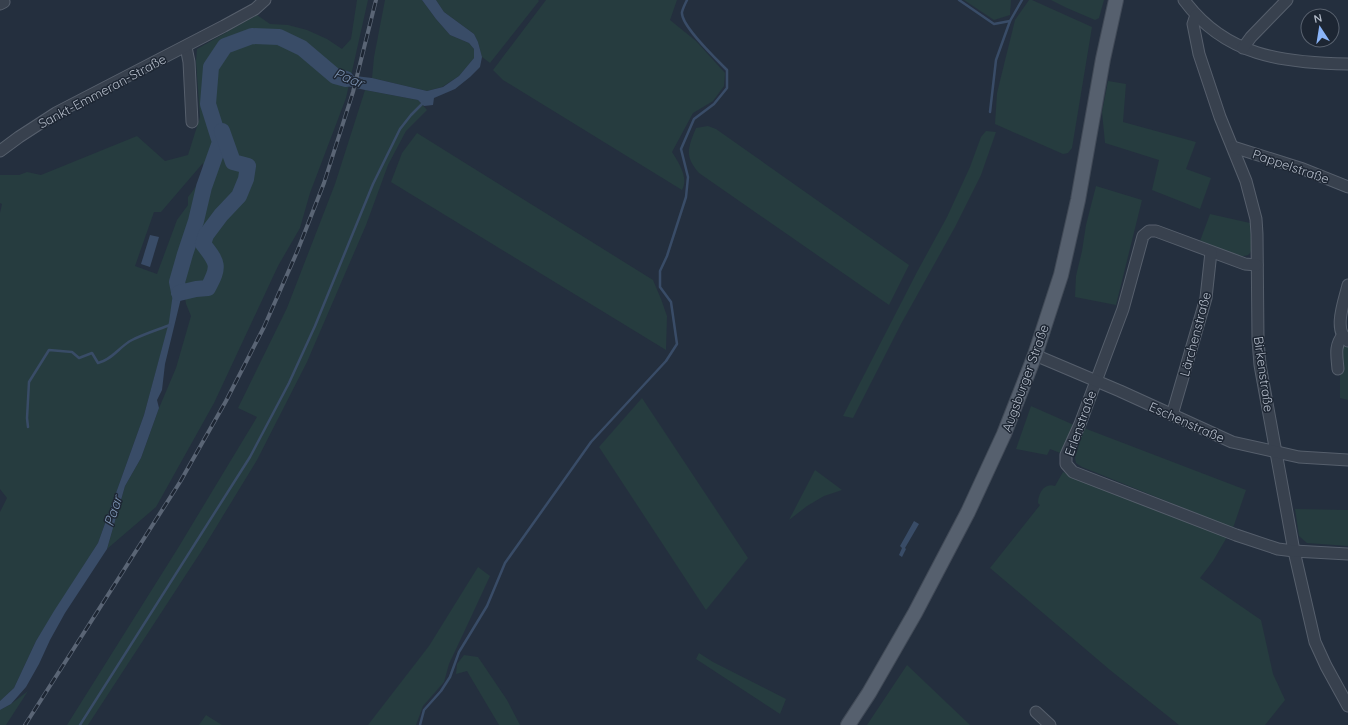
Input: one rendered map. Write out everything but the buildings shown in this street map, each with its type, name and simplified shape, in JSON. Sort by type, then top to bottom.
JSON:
[{"type":"main road","name":"Augsburger Straße","points":[[848,725],[869,693],[915,613],[968,512],[1004,434],[1035,355],[1062,267],[1078,200],[1103,59],[1116,0]]},
{"type":"street","name":"Sankt-Emmeran-Straße","points":[[0,151],[19,137],[63,110],[186,47],[255,9],[265,0]]},
{"type":"street","points":[[1184,0],[1196,15],[1216,32],[1230,42],[1243,48],[1270,56],[1294,60],[1348,64]]},
{"type":"street","points":[[1243,48],[1251,37],[1287,0]]},
{"type":"street","name":"Birkenstraße","points":[[1196,15],[1194,24],[1199,54],[1218,110],[1246,181],[1256,219],[1258,340],[1260,365],[1294,552],[1315,642],[1326,666],[1348,706]]},
{"type":"street","points":[[186,47],[189,62],[192,122]]},
{"type":"street","name":"Pappelstraße","points":[[1233,147],[1303,169],[1348,187]]},
{"type":"street","name":"Erlenstraße","points":[[1257,265],[1245,264],[1156,231],[1148,231],[1143,236],[1123,309],[1080,424],[1066,455],[1066,464],[1073,472],[1236,535],[1278,549],[1294,552],[1316,551],[1348,554]]},
{"type":"street","name":"Lärchenstraße","points":[[1172,415],[1206,298],[1211,252]]},
{"type":"street","points":[[1338,369],[1336,350],[1338,341],[1345,338],[1340,330],[1340,315],[1348,285]]},
{"type":"street","name":"Eschenstraße","points":[[1035,355],[1232,442],[1299,457],[1348,460]]},
{"type":"street","points":[[1036,712],[1050,725]]},
{"type":"green space","points":[[357,0],[368,0],[346,98],[310,193],[300,228],[278,266],[214,403],[156,507],[107,549],[125,486],[141,458],[159,408],[176,368],[191,316],[186,304],[184,290],[180,284],[144,415],[98,543],[36,641],[14,688],[0,701],[0,512],[7,498],[0,489],[0,213],[2,204],[0,203],[0,175],[19,175],[27,172],[41,175],[137,136],[165,161],[188,155],[200,117],[196,61],[197,49],[257,15],[270,24],[288,25],[307,30],[327,39],[342,49],[351,39]],"holes":[[[203,163],[199,181],[188,197],[188,205],[177,220],[157,274],[135,266],[154,212],[161,212]]]},
{"type":"green space","points":[[385,0],[422,0],[450,35],[469,43],[474,49],[474,58],[459,76],[442,87],[427,91],[372,78],[374,57]]},
{"type":"green space","points":[[436,0],[539,1],[490,63],[482,57],[474,34],[444,12]]},
{"type":"green space","points":[[546,0],[677,0],[670,20],[696,41],[725,73],[724,86],[713,101],[693,113],[672,152],[684,176],[684,185],[682,190],[503,80],[493,70]]},
{"type":"green space","points":[[964,0],[1011,0],[1010,15],[994,20]]},
{"type":"green space","points":[[1029,0],[1092,27],[1072,148],[1068,153],[1063,154],[995,124],[997,93],[1015,20]]},
{"type":"green space","points":[[1051,0],[1104,0],[1099,18],[1095,20]]},
{"type":"green space","points":[[1108,81],[1126,84],[1123,122],[1196,142],[1186,169],[1211,178],[1200,209],[1152,190],[1159,160],[1105,143],[1102,112]]},
{"type":"green space","points":[[365,90],[418,100],[427,110],[406,131],[388,165],[366,225],[307,362],[257,460],[204,547],[88,725],[67,725],[178,548],[257,417],[238,408],[287,308],[335,184]]},
{"type":"green space","points":[[708,126],[716,129],[909,265],[889,305],[699,173],[689,157],[689,147],[696,128]]},
{"type":"green space","points":[[986,131],[996,132],[981,175],[955,227],[901,324],[853,418],[843,416],[947,217],[970,167],[981,137]]},
{"type":"green space","points":[[417,133],[653,280],[667,316],[666,350],[391,182],[402,153]]},
{"type":"green space","points":[[1096,186],[1142,200],[1116,305],[1075,297],[1076,276],[1086,225]]},
{"type":"green space","points":[[1210,214],[1250,223],[1252,247],[1249,254],[1246,256],[1241,256],[1200,241]]},
{"type":"green space","points":[[1344,345],[1348,346],[1348,400],[1340,398],[1340,347]]},
{"type":"green space","points":[[642,398],[748,558],[706,610],[599,447]]},
{"type":"green space","points":[[1031,406],[1074,425],[1063,454],[1050,449],[1047,455],[1016,449]]},
{"type":"green space","points":[[1084,428],[1246,490],[1233,528],[1082,467],[1076,463],[1075,458]]},
{"type":"green space","points":[[815,470],[842,490],[824,496],[807,506],[789,520]]},
{"type":"green space","points":[[1063,472],[1227,537],[1213,561],[1200,578],[1261,620],[1273,674],[1285,700],[1265,725],[1179,725],[1110,670],[990,568],[1040,505],[1038,500],[1042,490],[1051,485],[1055,486]]},
{"type":"green space","points":[[1295,509],[1348,510],[1348,546],[1307,543],[1299,536]]},
{"type":"green space","points":[[478,567],[490,576],[449,664],[444,682],[423,706],[416,725],[368,725],[429,646]]},
{"type":"green space","points":[[699,653],[713,662],[786,699],[780,714],[696,659]]},
{"type":"green space","points":[[464,655],[478,657],[507,700],[520,725],[499,725],[467,671],[456,674],[457,664]]},
{"type":"green space","points":[[907,665],[970,725],[867,725]]},
{"type":"green space","points":[[28,691],[6,725],[0,725],[0,710],[11,704]]},
{"type":"green space","points":[[206,715],[222,725],[199,725]]},
{"type":"water","points":[[422,0],[436,0],[444,12],[474,34],[478,42],[482,57],[480,67],[455,89],[434,98],[433,105],[424,106],[418,100],[338,84],[325,72],[330,68],[347,75],[372,78],[427,91],[443,87],[459,76],[474,58],[474,49],[469,43],[450,35]]},
{"type":"water","points":[[150,235],[159,237],[150,267],[141,264]]},
{"type":"water","points":[[173,271],[184,272],[180,284],[182,294],[165,364],[162,390],[157,400],[159,408],[141,458],[125,486],[107,549],[65,613],[26,687],[11,704],[0,710],[0,701],[14,688],[36,641],[98,543],[144,415],[169,322],[174,286]]},
{"type":"water","points":[[914,521],[919,524],[905,548],[906,549],[902,557],[899,555],[902,548],[900,546]]},
{"type":"waterway","points":[[420,725],[424,710],[441,691],[450,677],[459,652],[487,606],[505,563],[591,442],[666,361],[677,344],[671,302],[660,287],[660,271],[667,256],[686,197],[688,177],[681,149],[694,119],[714,104],[727,88],[727,70],[700,42],[683,18],[682,12],[687,0]]},
{"type":"waterway","points":[[959,0],[994,24],[1010,21]]},
{"type":"waterway","points":[[990,112],[996,60],[1010,21],[1022,0]]},
{"type":"waterway","name":"Paar","points":[[179,292],[177,282],[196,221],[204,187],[220,142],[208,104],[211,67],[225,46],[252,36],[279,37],[302,48],[335,76],[346,79]]},
{"type":"waterway","points":[[80,725],[250,457],[289,383],[315,326],[373,184],[400,129],[423,103]]},
{"type":"waterway","name":"Paar","points":[[179,293],[208,288],[214,275],[216,265],[212,256],[203,244],[206,235],[221,215],[239,196],[246,179],[248,166],[233,162],[222,131]]},
{"type":"waterway","points":[[28,427],[29,382],[49,350],[72,352],[79,358],[92,353],[98,363],[108,359],[132,340],[170,325]]},
{"type":"railway","points":[[25,725],[180,482],[226,401],[264,327],[297,252],[324,183],[353,92],[376,0]]}]
